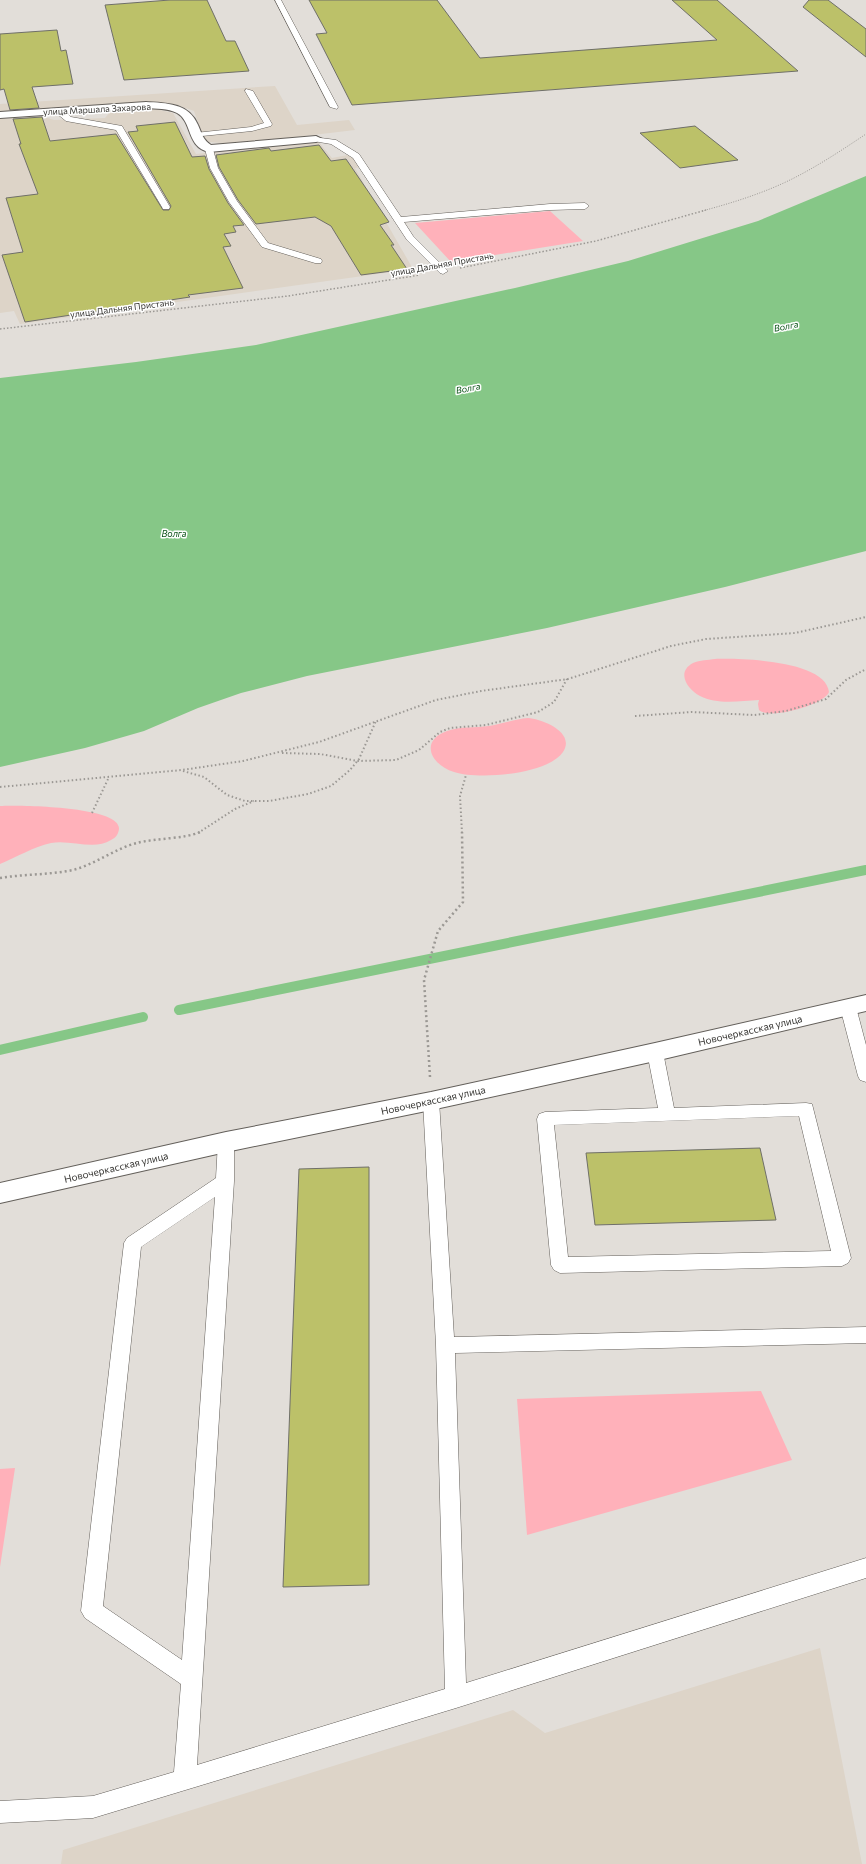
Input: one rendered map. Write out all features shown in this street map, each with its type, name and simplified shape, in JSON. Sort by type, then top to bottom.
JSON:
[{"type":"street","name":"улица Маршала Захарова","points":[[0,115],[146,105],[165,106],[177,109],[187,116],[199,143],[209,149]]},
{"type":"street","points":[[209,149],[316,139]]},
{"type":"street","name":"Новочеркасская улица","points":[[0,1193],[226,1142],[431,1101],[656,1052],[857,1005]]},
{"type":"lane","points":[[278,0],[334,107]]},
{"type":"lane","points":[[195,134],[252,129],[268,124],[249,91]]},
{"type":"lane","points":[[59,111],[69,119],[119,128],[166,207]]},
{"type":"lane","points":[[316,139],[333,142],[356,156],[410,238],[443,272]]},
{"type":"lane","points":[[209,149],[214,168],[233,202],[265,245],[318,261]]},
{"type":"lane","points":[[398,220],[542,208],[585,206]]},
{"type":"lane","points":[[857,1005],[866,1076]]},
{"type":"lane","points":[[656,1052],[667,1114]]},
{"type":"lane","points":[[431,1101],[445,1345],[456,1698]]},
{"type":"lane","points":[[806,1109],[842,1258],[560,1265],[545,1119],[667,1114],[806,1109]]},
{"type":"lane","points":[[185,1780],[225,1181],[226,1142]]},
{"type":"lane","points":[[192,1679],[92,1611],[132,1243],[225,1181]]},
{"type":"lane","points":[[445,1345],[866,1335]]},
{"type":"lane","points":[[0,1812],[93,1807],[456,1698],[866,1568]]},
{"type":"path","name":"улица Дальняя Пристань","points":[[0,329],[288,296],[443,272],[596,241],[714,208],[761,192],[792,179],[841,151],[866,134]]},
{"type":"path","points":[[0,787],[182,770],[243,761],[319,742],[436,700],[481,691],[568,679],[672,646],[706,639],[795,632],[866,617]]},
{"type":"path","points":[[635,716],[692,712],[754,715],[786,712],[826,699],[846,680],[866,669]]},
{"type":"path","points":[[278,753],[320,754],[358,761],[396,760],[419,750],[440,732],[450,728],[486,725],[538,712],[554,702],[568,679]]},
{"type":"path","points":[[182,770],[202,776],[227,795],[238,800],[280,800],[315,793],[327,788],[339,780],[358,761],[376,721]]},
{"type":"path","points":[[431,1101],[424,980],[438,931],[463,902],[463,844],[460,796],[466,775]]},
{"type":"path","points":[[92,813],[110,777]]},
{"type":"path","points":[[0,878],[23,874],[52,873],[72,870],[89,865],[136,843],[198,833],[235,809],[254,801]]},
{"type":"shaded area","points":[[275,86],[297,125],[349,120],[355,130],[245,143],[221,143],[209,142],[203,137],[194,111],[174,104],[156,103],[0,113],[0,104]]},
{"type":"shaded area","points":[[151,108],[173,113],[196,154],[318,141],[332,158],[358,153],[367,166],[355,168],[413,269],[20,324],[14,311],[0,313],[0,119],[41,116],[54,120],[105,118],[111,111]]},
{"type":"shaded area","points":[[550,211],[583,241],[451,262],[415,223]]},
{"type":"shaded area","points":[[715,659],[743,659],[780,663],[798,667],[813,673],[824,681],[829,692],[818,702],[808,706],[796,710],[774,713],[765,713],[759,710],[759,700],[729,702],[707,699],[695,693],[691,689],[685,680],[685,671],[693,663]]},
{"type":"shaded area","points":[[528,718],[549,724],[556,728],[565,738],[566,745],[563,752],[555,760],[543,766],[512,774],[465,774],[446,769],[434,759],[431,753],[433,741],[438,735],[452,729],[489,726]]},
{"type":"shaded area","points":[[0,806],[66,808],[85,811],[102,815],[114,821],[119,830],[114,838],[97,845],[66,842],[51,843],[0,864]]},
{"type":"shaded area","points":[[761,1391],[792,1460],[527,1535],[517,1399]]},
{"type":"shaded area","points":[[15,1468],[0,1567],[0,1469]]},
{"type":"shaded area","points":[[820,1648],[862,1864],[61,1864],[63,1850],[513,1710],[545,1733]]},
{"type":"water","name":"Волга","points":[[866,176],[866,551],[725,587],[547,628],[307,676],[241,693],[198,708],[144,731],[85,748],[0,767],[0,378],[136,362],[256,345],[515,288],[628,261],[758,221]]},
{"type":"building","points":[[170,0],[207,0],[226,41],[235,41],[249,71],[124,80],[105,5]]},
{"type":"building","points":[[309,0],[437,0],[480,58],[717,40],[672,0],[717,0],[798,71],[352,105],[316,34],[327,33]]},
{"type":"building","points":[[809,0],[828,0],[866,29],[866,57],[803,7]]},
{"type":"building","points":[[57,30],[61,51],[66,50],[73,84],[32,87],[39,108],[10,110],[4,89],[0,90],[0,34]]},
{"type":"building","points":[[42,117],[50,141],[116,134],[163,210],[169,210],[171,206],[128,132],[138,131],[136,126],[175,122],[192,157],[205,156],[209,169],[228,203],[244,225],[233,226],[236,232],[224,234],[231,246],[223,247],[243,288],[188,295],[190,297],[25,322],[2,255],[23,252],[6,198],[38,194],[19,144],[21,144],[13,119]]},
{"type":"building","points":[[695,126],[738,160],[680,168],[640,133]]},
{"type":"building","points":[[319,145],[331,161],[346,159],[389,222],[380,225],[394,245],[391,245],[407,269],[361,275],[331,226],[315,217],[256,224],[238,200],[219,167],[216,155],[269,148],[271,151]]},
{"type":"building","points":[[760,1148],[776,1220],[595,1225],[586,1153]]},
{"type":"building","points":[[369,1167],[369,1585],[283,1587],[299,1169]]},
{"type":"waterway","points":[[179,1010],[866,870]]},
{"type":"waterway","points":[[0,1050],[143,1017]]}]
